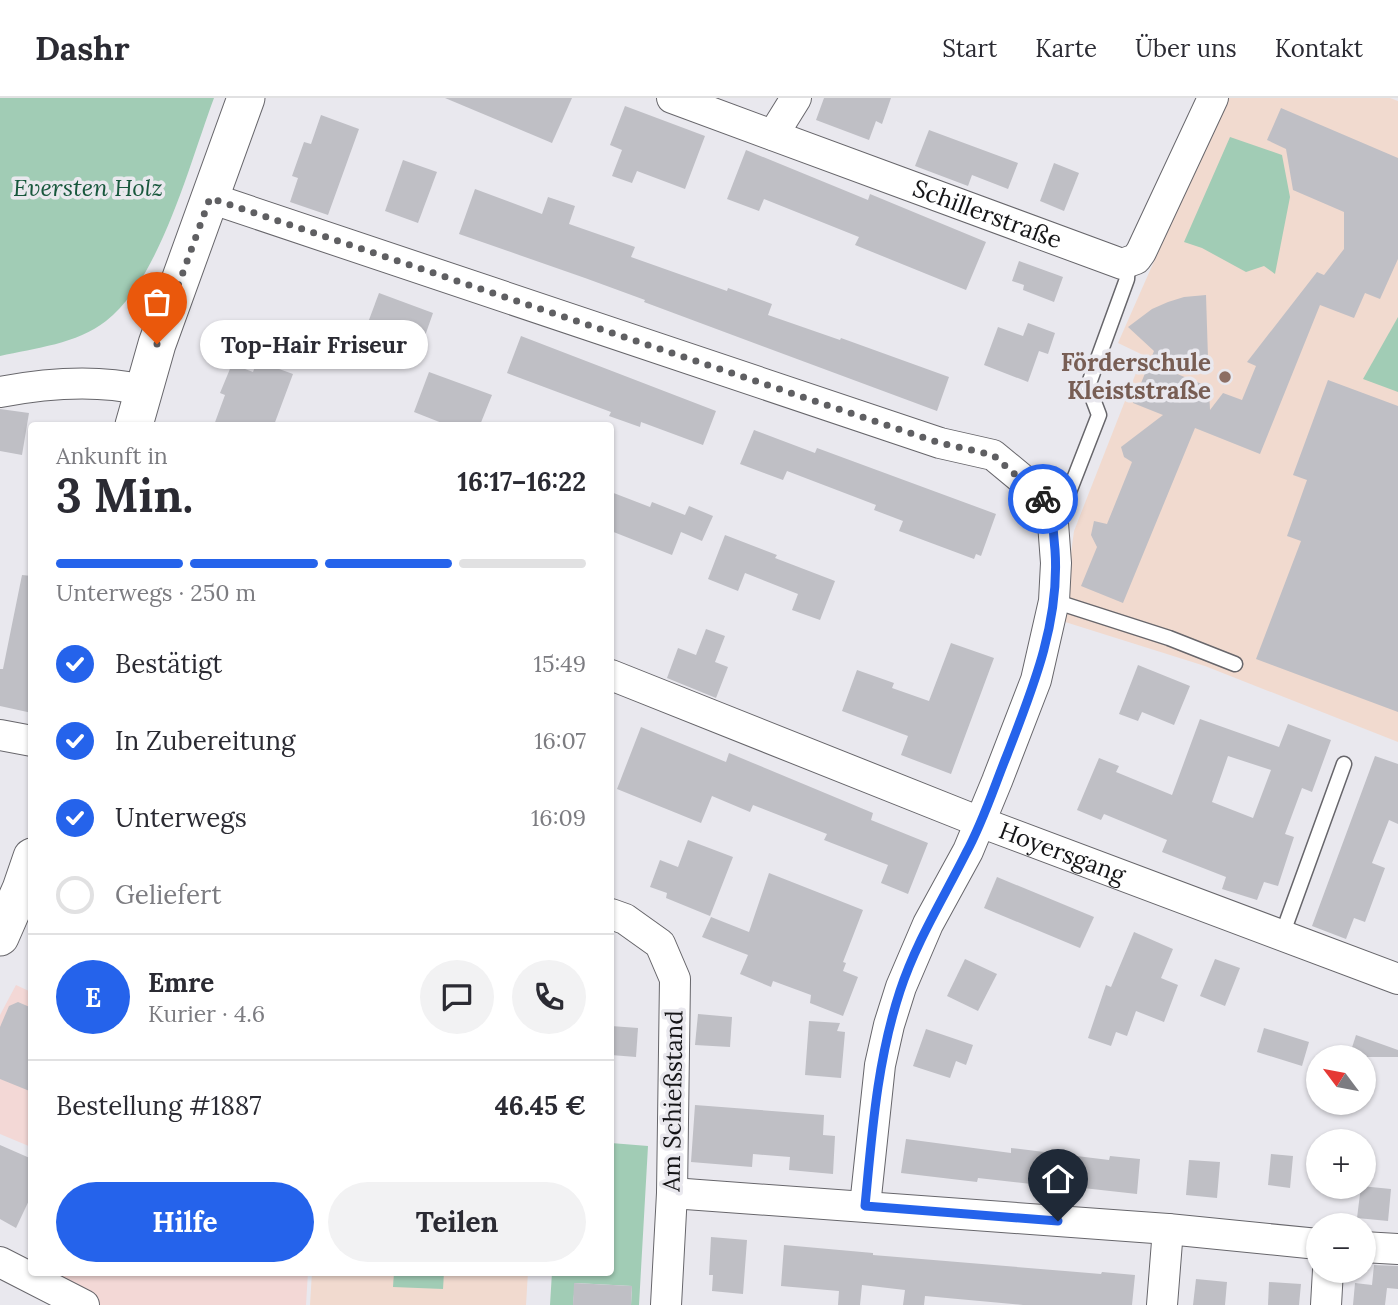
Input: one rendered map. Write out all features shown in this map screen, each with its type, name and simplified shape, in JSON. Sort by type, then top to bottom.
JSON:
[{"type":"street","points":[[135,422],[143,390],[246,98]]},
{"type":"street","name":"Schillerstraße","points":[[671,98],[1113,262],[1128,264]]},
{"type":"street","points":[[773,135],[796,98]]},
{"type":"street","points":[[1128,264],[1141,252],[1213,98]]},
{"type":"street","points":[[210,198],[940,443],[993,455],[1039,493],[1046,503],[1053,523],[1056,563],[1054,601],[1036,680],[968,851],[928,923],[901,987],[880,1065],[865,1206]]},
{"type":"street","points":[[0,392],[72,383],[117,384],[143,390]]},
{"type":"street","name":"Hoyersgang","points":[[614,676],[980,822],[1398,979]]},
{"type":"street","points":[[0,735],[28,740]]},
{"type":"street","points":[[0,937],[28,869]]},
{"type":"street","name":"Am Schießstand","points":[[618,917],[660,944],[675,979],[672,1193],[666,1305]]},
{"type":"street","points":[[672,1193],[1168,1229],[1306,1243]]},
{"type":"street","points":[[1162,1305],[1168,1229]]},
{"type":"street","points":[[1376,1248],[1398,1249]]},
{"type":"street","points":[[0,1262],[84,1305]]},
{"type":"street","points":[[1326,1305],[1327,1283]]},
{"type":"lane","points":[[1046,503],[1069,492],[1099,415],[1088,386],[1127,279],[1128,264]]},
{"type":"lane","points":[[1054,601],[1169,638],[1235,664]]},
{"type":"lane","points":[[1282,935],[1344,764]]},
{"type":"shaded area","name":"Förderschule Kleiststraße","points":[[1226,98],[1390,98],[1398,101],[1398,742],[1205,666],[1062,621],[1074,531],[1143,355],[1118,343]]},
{"type":"shaded area","points":[[16,985],[28,991],[28,1146],[0,1134],[0,1015]]},
{"type":"shaded area","points":[[28,1264],[28,1276],[308,1276],[306,1305],[76,1305],[21,1280]]},
{"type":"shaded area","points":[[312,1276],[528,1276],[526,1305],[310,1305]]},
{"type":"green space","name":"Eversten Holz","points":[[0,98],[214,98],[184,186],[158,249],[125,302],[106,321],[82,335],[0,356]]},
{"type":"green space","points":[[1230,137],[1282,155],[1290,197],[1275,274],[1264,266],[1246,272],[1202,248],[1184,242]]},
{"type":"green space","points":[[1398,317],[1398,392],[1363,379]]},
{"type":"green space","points":[[614,1143],[648,1146],[639,1305],[631,1305],[632,1286],[575,1283],[573,1305],[550,1305],[552,1276],[614,1276]]},
{"type":"green space","points":[[394,1276],[444,1276],[443,1289],[393,1287]]},
{"type":"building","points":[[445,98],[572,98],[552,143]]},
{"type":"building","points":[[824,98],[891,98],[882,124],[876,121],[869,140],[816,120]]},
{"type":"building","points":[[625,106],[705,136],[685,189],[637,171],[632,183],[612,176],[622,150],[610,145]]},
{"type":"building","points":[[1281,108],[1398,158],[1398,259],[1380,299],[1365,293],[1354,318],[1320,305],[1260,454],[1195,428],[1123,603],[1081,586],[1097,547],[1091,535],[1094,521],[1107,524],[1132,462],[1124,457],[1121,447],[1163,415],[1133,403],[1154,351],[1128,327],[1152,309],[1168,302],[1206,295],[1208,358],[1165,369],[1209,387],[1210,410],[1223,393],[1242,400],[1256,366],[1247,362],[1317,272],[1324,275],[1344,249],[1344,212],[1293,190],[1286,149],[1267,140]]},
{"type":"building","points":[[321,115],[359,129],[328,215],[290,202],[298,178],[292,176],[304,142],[311,144]]},
{"type":"building","points":[[929,130],[1018,163],[1008,189],[972,175],[968,186],[915,166]]},
{"type":"building","points":[[746,150],[868,200],[870,194],[986,242],[966,290],[855,245],[859,237],[764,199],[759,211],[727,199]]},
{"type":"building","points":[[403,160],[437,172],[418,223],[385,211]]},
{"type":"building","points":[[1054,163],[1079,173],[1064,211],[1040,201]]},
{"type":"building","points":[[475,189],[542,214],[548,197],[575,206],[569,224],[635,247],[631,257],[772,304],[768,315],[949,377],[937,411],[644,302],[645,300],[459,234]]},
{"type":"building","points":[[1019,261],[1063,277],[1054,302],[1023,290],[1024,285],[1012,281]]},
{"type":"building","points":[[379,293],[433,313],[418,356],[363,336]]},
{"type":"building","points":[[1028,323],[1055,333],[1048,354],[1039,351],[1028,382],[984,365],[998,327],[1023,336]]},
{"type":"building","points":[[521,336],[716,411],[703,445],[641,422],[640,427],[609,416],[611,412],[507,373]]},
{"type":"building","points":[[257,361],[293,374],[275,422],[215,422],[225,395],[220,393],[232,364],[253,372]]},
{"type":"building","points":[[429,372],[492,395],[481,422],[439,422],[414,412]]},
{"type":"building","points":[[1328,380],[1398,406],[1398,712],[1256,659],[1301,541],[1287,536],[1307,480],[1293,475]]},
{"type":"building","points":[[0,409],[29,413],[22,455],[0,451]]},
{"type":"building","points":[[754,430],[815,453],[817,448],[996,514],[981,556],[976,554],[974,559],[899,531],[903,521],[874,510],[876,505],[787,471],[783,480],[740,464]]},
{"type":"building","points":[[614,493],[650,507],[652,502],[685,515],[689,506],[713,516],[702,541],[681,532],[672,555],[614,532]]},
{"type":"building","points":[[725,535],[835,581],[820,620],[792,610],[798,594],[745,573],[738,591],[708,579]]},
{"type":"building","points":[[22,575],[28,576],[28,712],[0,706],[0,669],[3,669]]},
{"type":"building","points":[[706,629],[725,636],[715,662],[728,667],[716,698],[667,678],[678,648],[696,655]]},
{"type":"building","points":[[951,643],[994,658],[951,774],[901,755],[908,736],[842,711],[857,670],[894,683],[892,688],[929,701]]},
{"type":"building","points":[[1138,665],[1190,686],[1174,725],[1142,712],[1138,721],[1119,714]]},
{"type":"building","points":[[1200,719],[1279,747],[1288,724],[1331,740],[1312,792],[1302,788],[1285,834],[1294,837],[1278,886],[1264,882],[1257,900],[1222,889],[1226,877],[1162,852],[1167,840],[1104,814],[1101,820],[1077,810],[1099,758],[1119,766],[1116,772],[1172,795]],"holes":[[[1228,756],[1271,770],[1253,818],[1212,802]]]},
{"type":"building","points":[[641,727],[726,762],[729,753],[873,813],[871,820],[928,843],[908,894],[881,883],[888,865],[824,840],[827,834],[753,805],[750,812],[712,796],[701,823],[617,789]]},
{"type":"building","points":[[1375,756],[1398,764],[1398,824],[1389,820],[1372,863],[1385,868],[1365,922],[1354,918],[1346,939],[1312,926]]},
{"type":"building","points":[[688,840],[733,857],[710,916],[666,898],[667,893],[650,887],[660,860],[678,867]]},
{"type":"building","points":[[769,873],[863,910],[843,962],[846,963],[843,971],[858,977],[843,1016],[810,1003],[811,995],[773,981],[771,987],[740,974],[748,955],[702,937],[711,917],[749,932]]},
{"type":"building","points":[[997,877],[1094,917],[1080,948],[984,908]]},
{"type":"building","points":[[1134,932],[1173,949],[1161,978],[1178,985],[1164,1022],[1136,1011],[1127,1036],[1116,1032],[1111,1046],[1088,1038],[1106,985],[1111,987]]},
{"type":"building","points":[[965,959],[997,974],[978,1011],[947,996]]},
{"type":"building","points":[[1215,959],[1240,968],[1225,1006],[1200,996]]},
{"type":"building","points":[[18,1002],[28,1006],[28,1090],[0,1079],[0,1027],[9,1006]]},
{"type":"building","points":[[698,1014],[732,1017],[730,1047],[695,1045]]},
{"type":"building","points":[[809,1021],[840,1023],[837,1031],[845,1032],[841,1078],[805,1075]]},
{"type":"building","points":[[614,1026],[638,1028],[636,1057],[614,1055]]},
{"type":"building","points":[[1264,1028],[1309,1042],[1302,1066],[1257,1052]]},
{"type":"building","points":[[926,1029],[973,1045],[966,1065],[956,1061],[950,1078],[913,1066]]},
{"type":"building","points":[[1356,1035],[1398,1050],[1398,1057],[1376,1057],[1376,1045],[1353,1045]]},
{"type":"building","points":[[695,1105],[824,1115],[823,1135],[835,1136],[833,1174],[789,1170],[790,1157],[753,1154],[752,1167],[691,1162]]},
{"type":"building","points":[[906,1139],[1011,1153],[1011,1148],[1109,1160],[1110,1156],[1140,1159],[1137,1194],[978,1178],[977,1182],[901,1173]]},
{"type":"building","points":[[0,1145],[28,1157],[28,1202],[16,1228],[0,1219]]},
{"type":"building","points":[[1271,1154],[1293,1156],[1290,1188],[1268,1185]]},
{"type":"building","points":[[1189,1160],[1220,1162],[1217,1198],[1186,1195]]},
{"type":"building","points":[[1376,1188],[1391,1189],[1388,1221],[1376,1220],[1376,1213],[1358,1213],[1359,1199],[1376,1199]]},
{"type":"building","points":[[711,1237],[747,1240],[743,1294],[712,1291],[713,1275],[709,1275]]},
{"type":"building","points":[[784,1245],[873,1255],[1135,1275],[1132,1305],[1023,1305],[925,1296],[924,1305],[903,1305],[905,1290],[862,1285],[860,1305],[838,1305],[839,1291],[781,1286]]},
{"type":"building","points":[[1376,1265],[1398,1266],[1398,1289],[1387,1288],[1385,1305],[1353,1305],[1355,1283],[1376,1283]]},
{"type":"building","points":[[1196,1279],[1227,1282],[1225,1305],[1193,1305]]},
{"type":"building","points":[[1269,1282],[1301,1284],[1299,1305],[1268,1305]]},
{"type":"building","points":[[574,1283],[632,1286],[631,1305],[573,1305]]},
{"type":"way so far","points":[[157,344],[210,198],[940,443],[993,455],[1043,499]]},
{"type":"place","name":"Top-Hair Friseur","points":[[157,344]]},
{"type":"place","name":"Förderschule Kleiststraße","points":[[1225,377]]},
{"type":"route","points":[[1043,499],[1053,523],[1056,563],[1050,627],[1036,680],[997,781],[968,851],[928,923],[901,987],[880,1065],[865,1206],[1058,1221]]}]
